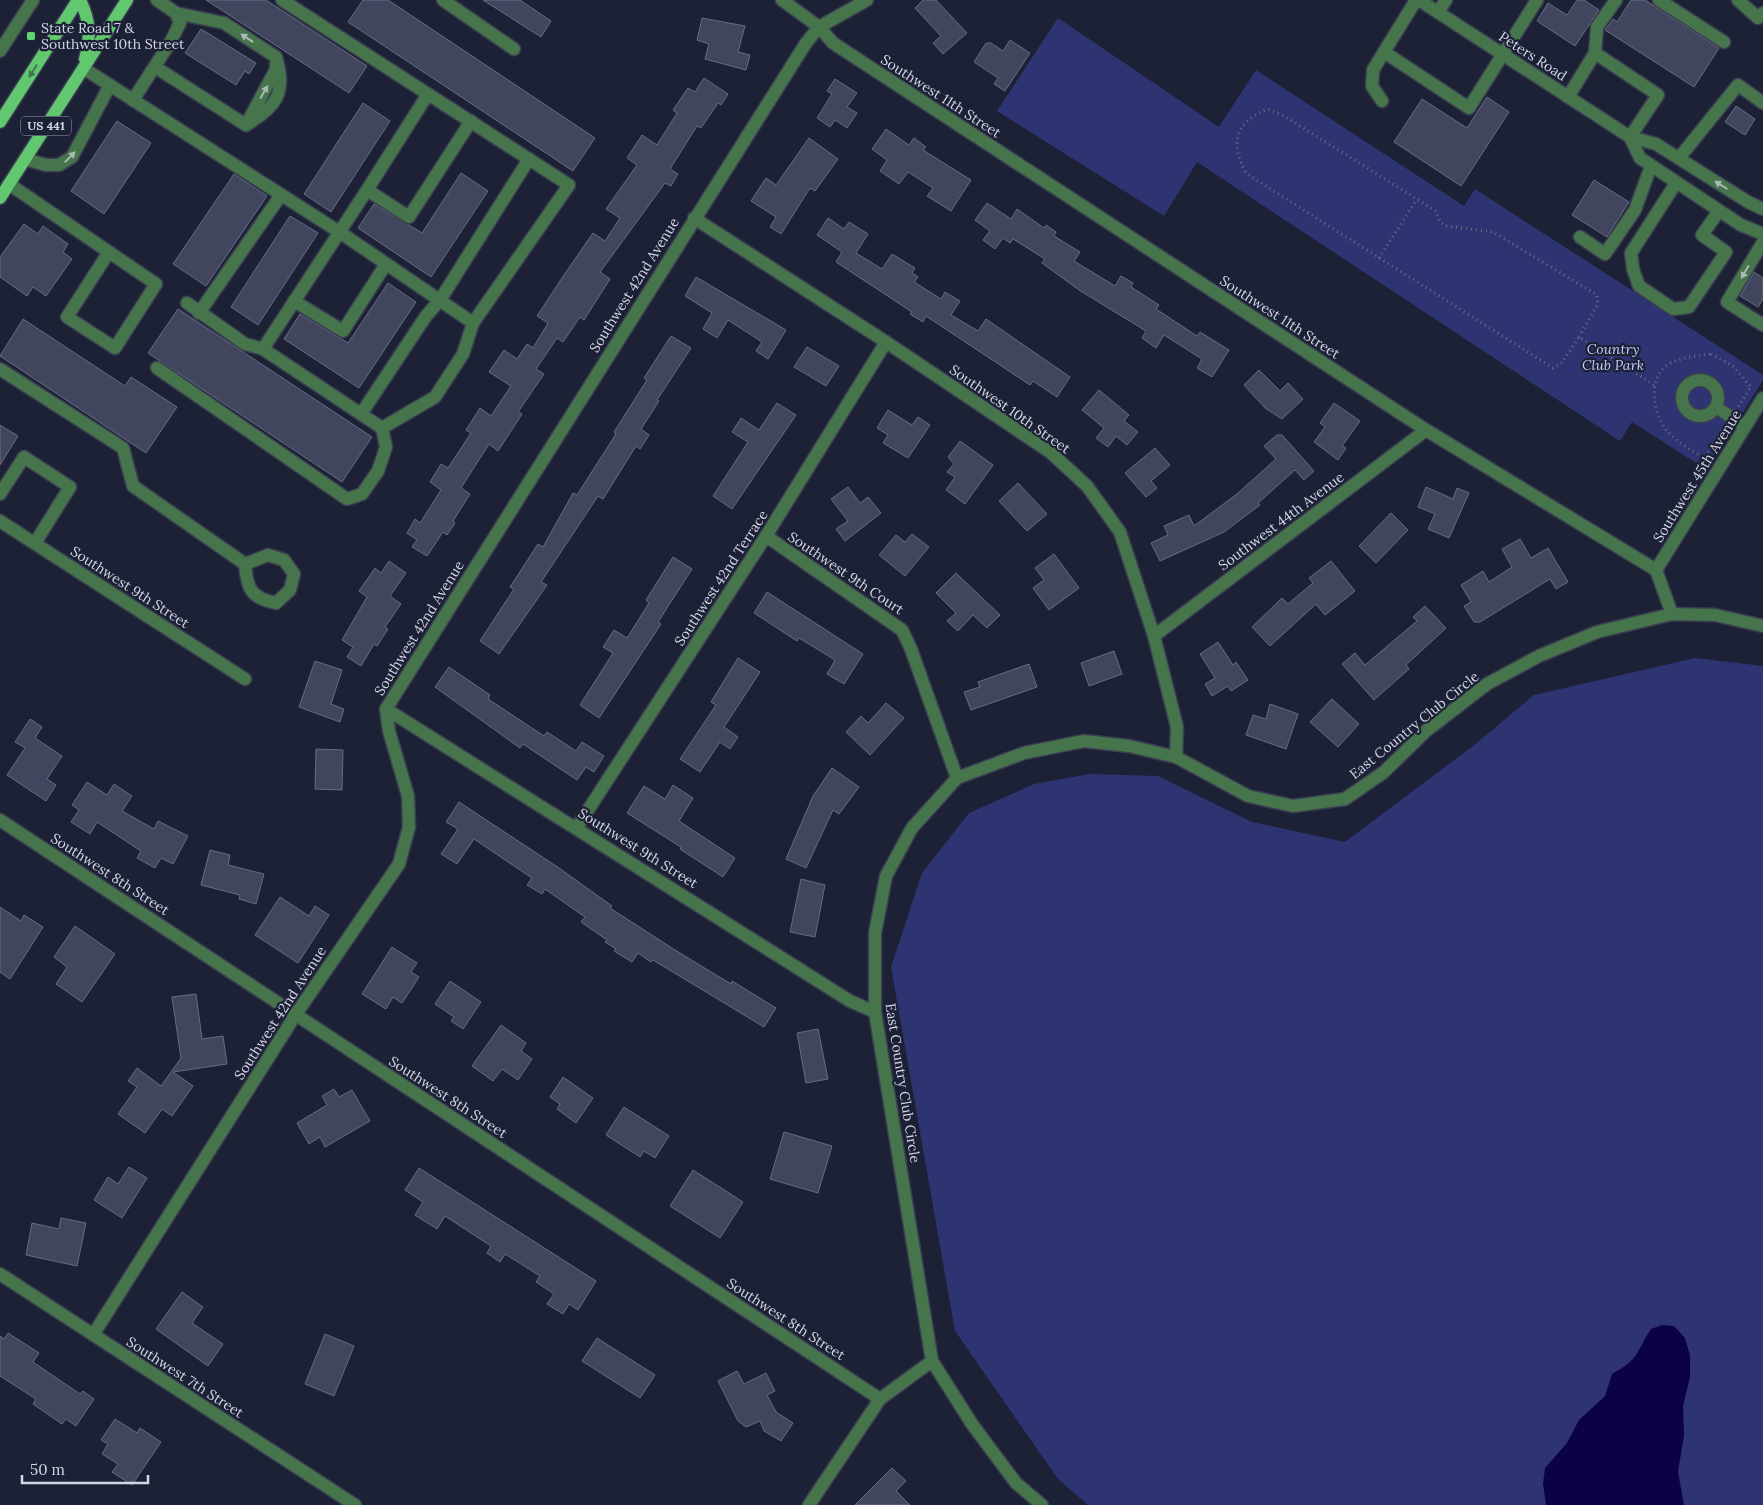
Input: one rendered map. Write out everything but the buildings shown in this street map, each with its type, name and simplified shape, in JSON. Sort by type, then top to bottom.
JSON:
[{"type":"main road","points":[[79,0],[89,26],[89,44],[83,68]]},
{"type":"main road","name":"US 441","points":[[0,122],[79,0]]},
{"type":"main road","name":"US 441","points":[[0,198],[127,0]]},
{"type":"street","points":[[0,51],[33,0]]},
{"type":"street","points":[[155,67],[246,126],[267,113],[277,98],[280,72],[276,57],[224,23],[176,13],[157,0]]},
{"type":"street","points":[[282,0],[569,184],[473,323],[463,354],[434,397],[382,428]]},
{"type":"street","points":[[444,0],[514,49]]},
{"type":"street","name":"Southwest 11th Street","points":[[782,0],[819,27],[834,44],[1426,430],[1656,570]]},
{"type":"street","name":"Southwest 42nd Avenue","points":[[93,1335],[296,1014],[399,864],[409,827],[408,796],[389,731],[386,709],[806,43],[819,27],[867,0]]},
{"type":"street","points":[[1382,101],[1372,86],[1374,70],[1417,0]]},
{"type":"street","name":"Peters Road","points":[[1417,0],[1630,137],[1656,144],[1748,202],[1763,209]]},
{"type":"street","points":[[1438,12],[1446,0]]},
{"type":"street","points":[[1384,52],[1469,108],[1538,0]]},
{"type":"street","points":[[1568,97],[1595,53],[1597,27],[1616,0]]},
{"type":"street","points":[[1659,0],[1724,42]]},
{"type":"street","points":[[1738,0],[1761,19]]},
{"type":"street","points":[[133,100],[155,67],[180,23],[176,13]]},
{"type":"street","points":[[1595,53],[1658,95],[1630,137]]},
{"type":"street","points":[[83,68],[341,233],[473,323]]},
{"type":"street","points":[[25,158],[46,165],[59,165],[72,157],[110,85]]},
{"type":"street","points":[[1679,158],[1738,85],[1763,103]]},
{"type":"street","points":[[263,350],[294,300],[341,233],[428,94]]},
{"type":"street","points":[[367,190],[409,217],[471,122]]},
{"type":"street","name":"Peters Road","points":[[1630,137],[1640,158],[1741,225],[1763,234]]},
{"type":"street","points":[[361,414],[426,316],[440,300],[529,159]]},
{"type":"street","points":[[1580,237],[1605,254],[1635,210],[1651,166]]},
{"type":"street","points":[[1676,183],[1631,253],[1633,270],[1639,286],[1673,309],[1689,307],[1726,252],[1702,235],[1719,211]]},
{"type":"street","points":[[9,184],[109,252],[156,284],[115,348],[67,317],[109,252]]},
{"type":"street","points":[[200,313],[281,195]]},
{"type":"street","name":"Southwest 10th Street","points":[[694,218],[886,342],[1050,452],[1087,486],[1120,532],[1154,636],[1177,727],[1176,757]]},
{"type":"street","points":[[1763,242],[1727,302],[1763,325]]},
{"type":"street","points":[[294,300],[343,331],[386,264]]},
{"type":"street","points":[[157,368],[347,499],[362,494],[378,471],[386,447],[382,428],[263,350],[245,344],[187,303]]},
{"type":"street","name":"Southwest 42nd Terrace","points":[[577,827],[766,536],[886,342]]},
{"type":"street","points":[[0,369],[123,448],[133,486],[245,564]]},
{"type":"street","name":"Southwest 45th Avenue","points":[[1656,570],[1763,398]]},
{"type":"street","points":[[1716,407],[1745,426]]},
{"type":"street","name":"Southwest 44th Avenue","points":[[1154,636],[1426,430]]},
{"type":"street","points":[[0,494],[24,457],[70,487],[35,543]]},
{"type":"street","name":"Southwest 9th Street","points":[[0,521],[244,679]]},
{"type":"street","name":"Southwest 9th Court","points":[[766,536],[902,630],[911,649],[957,778]]},
{"type":"street","points":[[1656,570],[1672,614],[1715,615],[1763,626]]},
{"type":"street","name":"East Country Club Circle","points":[[1042,1505],[1016,1483],[972,1424],[932,1362],[875,1012],[875,933],[886,876],[912,828],[957,778],[1024,753],[1084,740],[1129,746],[1176,757],[1248,796],[1294,806],[1344,799],[1384,772],[1426,730],[1487,684],[1539,656],[1597,632],[1672,614]]},
{"type":"street","name":"Southwest 9th Street","points":[[386,709],[577,827],[850,1001],[875,1012]]},
{"type":"street","name":"Southwest 8th Street","points":[[0,820],[880,1399]]},
{"type":"street","name":"Southwest 7th Street","points":[[0,1274],[355,1505]]},
{"type":"street","points":[[809,1505],[880,1399],[932,1362]]},
{"type":"path","points":[[1268,110],[1284,116],[1417,199],[1436,212],[1440,222],[1447,226],[1493,232],[1597,295],[1598,304],[1580,337],[1561,364],[1553,368],[1379,258],[1246,174],[1238,160],[1236,138],[1251,116],[1268,110]]},
{"type":"path","points":[[1379,258],[1417,199]]},
{"type":"path","points":[[1580,337],[1654,385]]},
{"type":"path","points":[[1711,354],[1733,366],[1751,387],[1731,417],[1704,458],[1668,433],[1655,407],[1654,385],[1667,365],[1684,358],[1711,354]]},
{"type":"green space","name":"Country Club Park","points":[[1058,18],[1219,127],[1256,70],[1464,206],[1475,189],[1763,375],[1763,380],[1707,470],[1632,422],[1620,441],[1197,162],[1164,216],[997,111]]},
{"type":"green space","points":[[1695,658],[1763,666],[1763,1505],[1088,1505],[1058,1479],[955,1331],[891,967],[922,873],[969,813],[1034,784],[1090,774],[1158,776],[1252,822],[1345,842],[1473,746],[1534,695]]},
{"type":"shaded area","points":[[1662,1325],[1674,1326],[1685,1338],[1690,1355],[1690,1377],[1683,1406],[1684,1435],[1678,1472],[1684,1505],[1546,1505],[1543,1484],[1545,1468],[1567,1443],[1579,1420],[1605,1396],[1612,1374],[1633,1359],[1651,1329]]},
{"type":"place","name":"State Road 7 & Southwest 10th Street","points":[[31,36]]}]
